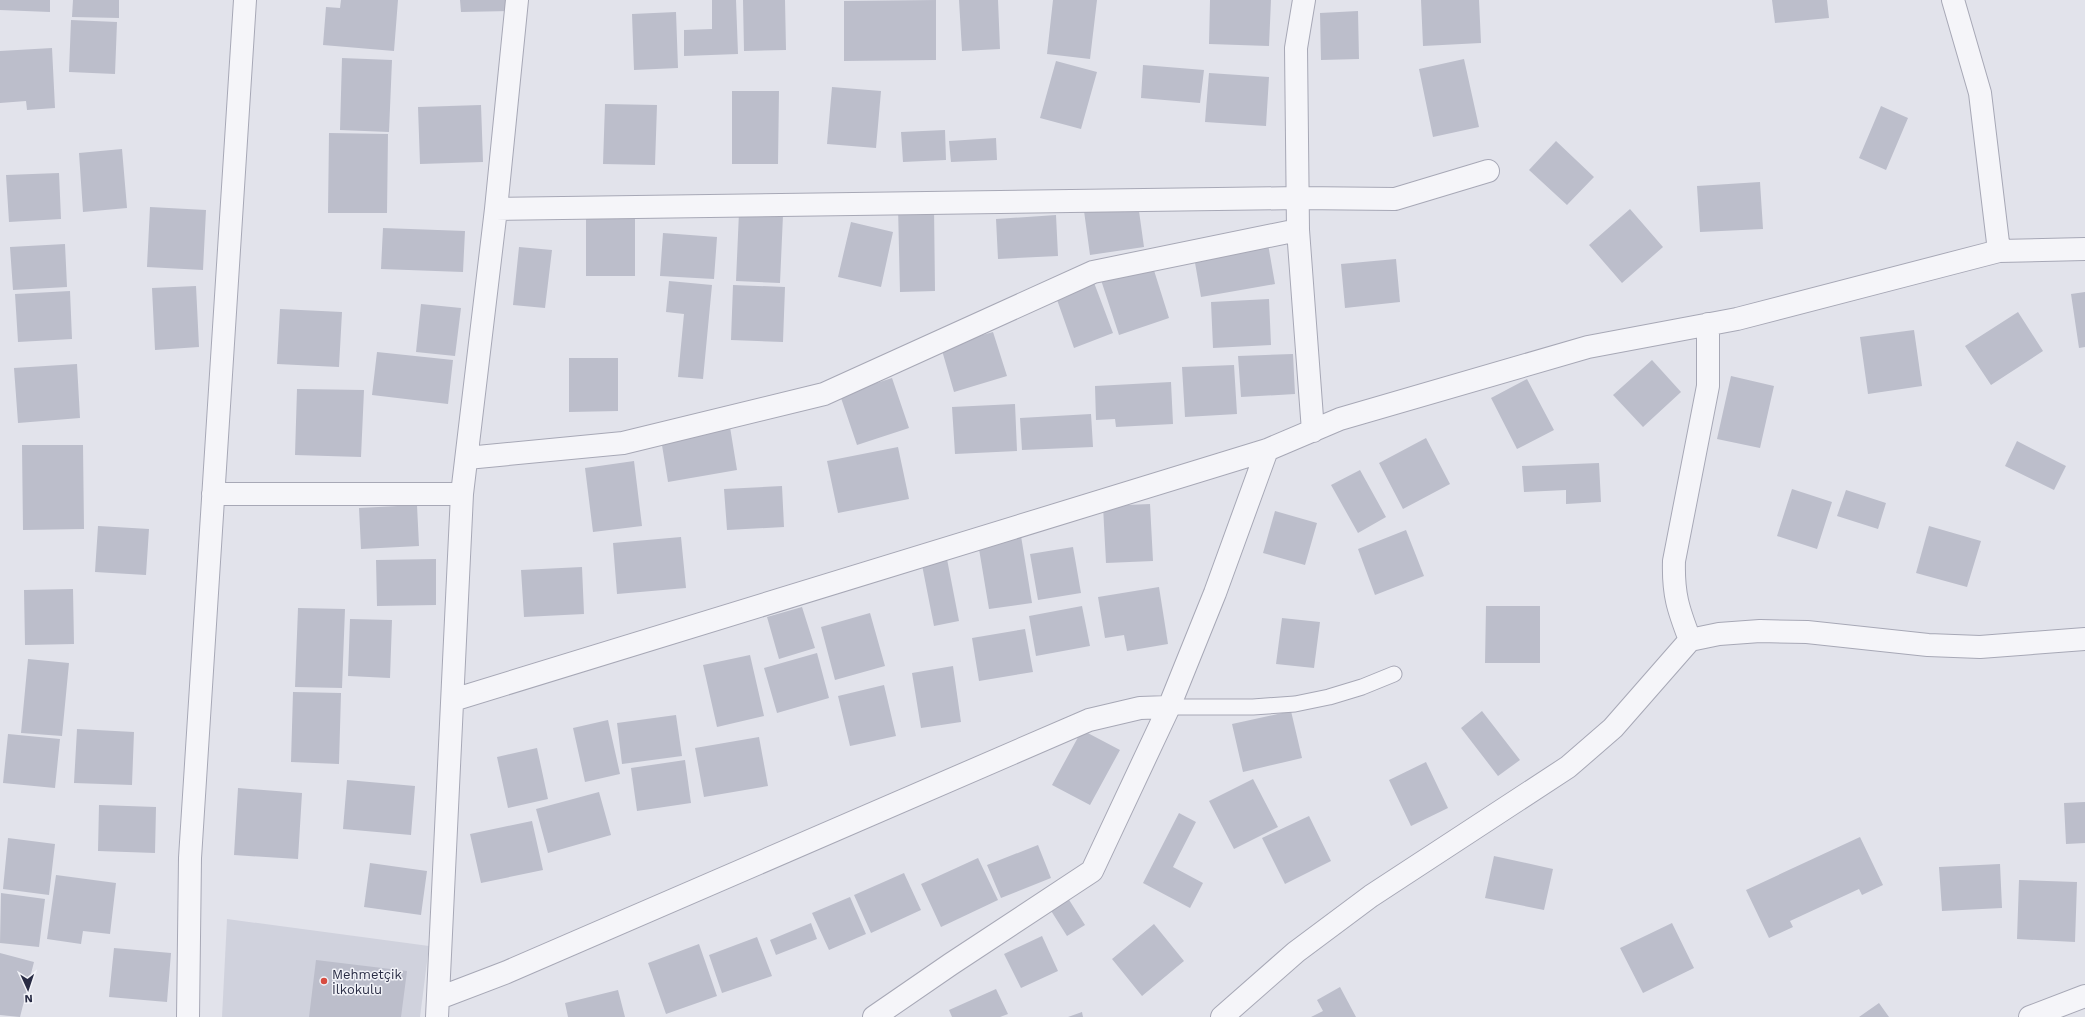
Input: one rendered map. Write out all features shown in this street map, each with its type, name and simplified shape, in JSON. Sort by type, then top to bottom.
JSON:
[{"type":"street","points":[[188,1017],[190,858],[245,0]]},
{"type":"street","points":[[517,0],[496,209],[462,494],[438,1007],[507,972],[1089,720],[1140,708],[1169,707]]},
{"type":"street","points":[[1304,0],[1296,48],[1298,230],[1312,431]]},
{"type":"street","points":[[1953,0],[1980,93],[1999,251]]},
{"type":"street","points":[[496,209],[1298,198],[1395,199],[1488,171]]},
{"type":"street","points":[[467,458],[623,443],[824,394],[1092,272],[1298,230]]},
{"type":"street","points":[[453,700],[1267,450],[1340,419],[1588,346],[1737,318],[1999,251],[2085,249]]},
{"type":"street","points":[[1690,640],[1678,610],[1673,586],[1674,561],[1708,386],[1708,324]]},
{"type":"street","points":[[874,1017],[951,964],[1092,872],[1169,707],[1215,593],[1267,450]]},
{"type":"street","points":[[213,494],[462,494]]},
{"type":"street","points":[[1222,1017],[1296,952],[1370,896],[1568,767],[1613,728],[1690,640],[1719,634],[1760,631],[1807,632],[1928,644],[1980,647],[2085,639]]},
{"type":"street","points":[[2030,1017],[2085,996]]},
{"type":"lane","points":[[1169,707],[1253,707],[1294,704],[1329,697],[1362,687],[1394,674]]},
{"type":"shaded area","name":"Mehmetçik İlkokulu","points":[[227,919],[429,946],[420,1017],[222,1017]]},
{"type":"building","points":[[0,0],[50,0],[50,12],[0,10]]},
{"type":"building","points":[[73,0],[119,0],[119,18],[72,17]]},
{"type":"building","points":[[341,0],[398,0],[394,51],[323,45],[326,7],[340,8]]},
{"type":"building","points":[[460,0],[509,0],[510,11],[461,12]]},
{"type":"building","points":[[712,0],[736,0],[738,54],[684,56],[684,30],[712,29]]},
{"type":"building","points":[[743,0],[785,0],[786,50],[744,51]]},
{"type":"building","points":[[936,0],[936,60],[844,61],[844,1]]},
{"type":"building","points":[[959,0],[998,0],[1000,49],[962,51]]},
{"type":"building","points":[[1053,0],[1097,0],[1090,59],[1047,54]]},
{"type":"building","points":[[1210,0],[1271,0],[1269,46],[1209,44]]},
{"type":"building","points":[[1421,0],[1479,0],[1481,43],[1423,46]]},
{"type":"building","points":[[1772,0],[1827,0],[1829,18],[1775,23]]},
{"type":"building","points":[[1358,11],[1359,59],[1321,60],[1320,13]]},
{"type":"building","points":[[676,12],[678,68],[634,70],[632,14]]},
{"type":"building","points":[[71,20],[117,22],[115,74],[69,72]]},
{"type":"building","points":[[52,48],[55,108],[27,110],[26,101],[0,103],[0,51]]},
{"type":"building","points":[[342,58],[392,60],[389,132],[340,130]]},
{"type":"building","points":[[1464,59],[1479,127],[1433,137],[1419,69]]},
{"type":"building","points":[[1056,61],[1097,72],[1081,129],[1040,118]]},
{"type":"building","points":[[1143,65],[1204,70],[1200,103],[1141,98]]},
{"type":"building","points":[[1209,73],[1269,77],[1266,126],[1205,122]]},
{"type":"building","points":[[832,87],[881,91],[876,148],[827,144]]},
{"type":"building","points":[[732,91],[779,91],[778,164],[732,164]]},
{"type":"building","points":[[605,104],[657,105],[655,165],[603,164]]},
{"type":"building","points":[[481,105],[483,162],[420,164],[418,107]]},
{"type":"building","points":[[1881,106],[1908,118],[1886,170],[1859,158]]},
{"type":"building","points":[[945,130],[946,160],[903,162],[901,132]]},
{"type":"building","points":[[329,133],[388,134],[387,213],[328,213]]},
{"type":"building","points":[[996,138],[997,160],[951,162],[949,141]]},
{"type":"building","points":[[1556,141],[1594,177],[1567,205],[1529,170]]},
{"type":"building","points":[[122,149],[127,208],[83,212],[79,153]]},
{"type":"building","points":[[59,173],[61,219],[9,222],[6,175]]},
{"type":"building","points":[[1760,182],[1763,229],[1700,232],[1697,186]]},
{"type":"building","points":[[1138,204],[1144,247],[1090,255],[1084,211]]},
{"type":"building","points":[[898,206],[934,206],[935,291],[900,292]]},
{"type":"building","points":[[150,207],[206,210],[203,270],[147,267]]},
{"type":"building","points":[[1630,209],[1663,247],[1622,283],[1589,245]]},
{"type":"building","points":[[739,212],[783,215],[780,283],[736,281]]},
{"type":"building","points":[[1056,215],[1058,256],[998,259],[996,219]]},
{"type":"building","points":[[586,219],[635,219],[635,276],[586,276]]},
{"type":"building","points":[[851,222],[893,232],[881,287],[838,277]]},
{"type":"building","points":[[383,228],[465,231],[463,272],[381,269]]},
{"type":"building","points":[[663,233],[717,237],[714,279],[660,276]]},
{"type":"building","points":[[65,244],[67,287],[13,290],[10,247]]},
{"type":"building","points":[[1268,244],[1275,284],[1201,297],[1194,257]]},
{"type":"building","points":[[519,247],[552,250],[545,308],[513,305]]},
{"type":"building","points":[[1396,259],[1400,302],[1345,308],[1341,264]]},
{"type":"building","points":[[1152,264],[1169,318],[1119,335],[1101,280]]},
{"type":"building","points":[[1093,280],[1113,333],[1074,348],[1055,294]]},
{"type":"building","points":[[669,281],[712,285],[703,379],[678,377],[684,314],[666,312]]},
{"type":"building","points":[[733,285],[785,287],[783,342],[731,340]]},
{"type":"building","points":[[196,286],[199,347],[155,350],[152,288]]},
{"type":"building","points":[[70,291],[72,339],[18,342],[15,294]]},
{"type":"building","points":[[2085,292],[2085,347],[2079,348],[2071,294]]},
{"type":"building","points":[[1269,299],[1271,345],[1213,348],[1211,302]]},
{"type":"building","points":[[421,304],[461,308],[455,356],[416,352]]},
{"type":"building","points":[[280,309],[342,312],[339,367],[277,364]]},
{"type":"building","points":[[2018,312],[2043,351],[1991,385],[1965,346]]},
{"type":"building","points":[[1914,330],[1922,386],[1868,394],[1860,337]]},
{"type":"building","points":[[993,332],[1007,376],[954,392],[941,347]]},
{"type":"building","points":[[377,352],[453,360],[448,404],[372,395]]},
{"type":"building","points":[[1293,354],[1295,394],[1241,397],[1238,356]]},
{"type":"building","points":[[569,358],[618,358],[618,411],[569,412]]},
{"type":"building","points":[[1652,360],[1681,392],[1643,427],[1613,395]]},
{"type":"building","points":[[77,364],[80,418],[18,423],[14,368]]},
{"type":"building","points":[[1234,365],[1237,414],[1185,417],[1182,367]]},
{"type":"building","points":[[1731,376],[1774,386],[1760,448],[1717,439]]},
{"type":"building","points":[[892,378],[909,428],[857,445],[840,395]]},
{"type":"building","points":[[1527,379],[1554,430],[1517,449],[1491,398]]},
{"type":"building","points":[[1171,382],[1173,424],[1116,427],[1115,419],[1096,420],[1095,386]]},
{"type":"building","points":[[297,389],[364,390],[361,457],[295,455]]},
{"type":"building","points":[[1015,404],[1017,451],[955,454],[952,407]]},
{"type":"building","points":[[1091,414],[1093,447],[1022,450],[1020,418]]},
{"type":"building","points":[[730,427],[737,470],[668,482],[661,439]]},
{"type":"building","points":[[1426,438],[1450,484],[1403,509],[1379,463]]},
{"type":"building","points":[[2017,441],[2066,466],[2054,490],[2005,466]]},
{"type":"building","points":[[22,445],[83,445],[84,529],[23,530]]},
{"type":"building","points":[[898,447],[909,499],[838,513],[827,461]]},
{"type":"building","points":[[634,461],[642,526],[593,532],[585,468]]},
{"type":"building","points":[[1599,463],[1601,502],[1566,504],[1566,490],[1524,492],[1522,466]]},
{"type":"building","points":[[1360,470],[1386,517],[1358,533],[1331,485]]},
{"type":"building","points":[[782,486],[784,527],[727,530],[724,489]]},
{"type":"building","points":[[1792,489],[1832,502],[1817,549],[1777,536]]},
{"type":"building","points":[[1846,490],[1886,503],[1878,529],[1837,516]]},
{"type":"building","points":[[1150,504],[1153,561],[1106,563],[1103,506]]},
{"type":"building","points":[[417,505],[419,546],[361,549],[359,508]]},
{"type":"building","points":[[1275,511],[1317,523],[1305,565],[1263,553]]},
{"type":"building","points":[[98,526],[149,529],[146,575],[95,572]]},
{"type":"building","points":[[1929,526],[1981,541],[1967,587],[1916,573]]},
{"type":"building","points":[[1406,530],[1424,576],[1375,595],[1358,549]]},
{"type":"building","points":[[1021,536],[1032,603],[989,609],[978,543]]},
{"type":"building","points":[[681,537],[686,588],[617,594],[613,543]]},
{"type":"building","points":[[1073,547],[1081,593],[1038,600],[1030,554]]},
{"type":"building","points":[[436,559],[436,605],[377,606],[376,560]]},
{"type":"building","points":[[947,559],[959,621],[934,626],[922,565]]},
{"type":"building","points":[[582,567],[584,614],[524,617],[521,570]]},
{"type":"building","points":[[1159,587],[1168,644],[1127,651],[1124,635],[1105,638],[1098,597]]},
{"type":"building","points":[[73,589],[74,644],[25,645],[24,590]]},
{"type":"building","points":[[1082,606],[1090,646],[1036,656],[1029,616]]},
{"type":"building","points":[[1486,606],[1540,606],[1540,663],[1485,663]]},
{"type":"building","points":[[802,607],[815,648],[779,659],[767,617]]},
{"type":"building","points":[[298,608],[345,609],[342,688],[295,687]]},
{"type":"building","points":[[870,613],[885,666],[835,680],[821,627]]},
{"type":"building","points":[[1282,618],[1320,622],[1314,668],[1276,664]]},
{"type":"building","points":[[350,619],[392,620],[390,678],[348,676]]},
{"type":"building","points":[[1025,629],[1033,672],[979,681],[972,638]]},
{"type":"building","points":[[817,653],[829,698],[777,713],[764,668]]},
{"type":"building","points":[[750,655],[764,716],[717,727],[703,665]]},
{"type":"building","points":[[28,659],[69,663],[62,736],[21,733]]},
{"type":"building","points":[[953,666],[961,722],[921,728],[912,673]]},
{"type":"building","points":[[884,685],[896,736],[850,746],[838,696]]},
{"type":"building","points":[[293,692],[341,693],[339,764],[291,762]]},
{"type":"building","points":[[1291,711],[1302,758],[1243,772],[1232,724]]},
{"type":"building","points":[[1482,711],[1520,760],[1498,776],[1461,728]]},
{"type":"building","points":[[676,715],[682,756],[622,764],[617,723]]},
{"type":"building","points":[[608,720],[620,774],[585,782],[573,728]]},
{"type":"building","points":[[77,729],[134,732],[132,785],[74,783]]},
{"type":"building","points":[[1082,730],[1120,750],[1090,805],[1052,785]]},
{"type":"building","points":[[8,734],[60,739],[55,788],[3,783]]},
{"type":"building","points":[[759,737],[768,786],[704,797],[695,748]]},
{"type":"building","points":[[537,748],[548,799],[508,808],[497,757]]},
{"type":"building","points":[[685,760],[691,803],[637,811],[631,768]]},
{"type":"building","points":[[1426,762],[1448,808],[1411,826],[1389,780]]},
{"type":"building","points":[[1253,779],[1278,827],[1234,849],[1209,801]]},
{"type":"building","points":[[347,780],[415,786],[411,835],[343,829]]},
{"type":"building","points":[[238,788],[302,793],[298,859],[234,855]]},
{"type":"building","points":[[599,792],[611,835],[548,853],[536,809]]},
{"type":"building","points":[[2085,802],[2085,843],[2066,844],[2064,803]]},
{"type":"building","points":[[99,805],[156,807],[155,853],[98,851]]},
{"type":"building","points":[[1179,813],[1196,822],[1173,867],[1203,883],[1190,908],[1143,883]]},
{"type":"building","points":[[1309,816],[1331,861],[1285,884],[1262,838]]},
{"type":"building","points":[[532,821],[543,870],[481,883],[470,834]]},
{"type":"building","points":[[1860,837],[1883,885],[1862,895],[1859,889],[1790,921],[1793,927],[1769,938],[1746,890]]},
{"type":"building","points":[[8,838],[55,844],[49,895],[3,889]]},
{"type":"building","points":[[1038,845],[1051,878],[1001,898],[987,865]]},
{"type":"building","points":[[1494,856],[1553,869],[1544,910],[1485,898]]},
{"type":"building","points":[[978,858],[998,900],[941,927],[921,884]]},
{"type":"building","points":[[370,863],[427,871],[421,915],[364,907]]},
{"type":"building","points":[[2000,864],[2002,908],[1942,911],[1939,867]]},
{"type":"building","points":[[904,873],[921,910],[871,933],[854,895]]},
{"type":"building","points":[[56,875],[116,883],[110,934],[83,931],[81,944],[47,939]]},
{"type":"building","points":[[2019,880],[2077,882],[2075,942],[2017,939]]},
{"type":"building","points":[[1,893],[45,899],[39,947],[0,943]]},
{"type":"building","points":[[1066,895],[1085,925],[1067,936],[1048,906]]},
{"type":"building","points":[[850,897],[866,934],[829,950],[812,913]]},
{"type":"building","points":[[811,923],[817,939],[776,955],[770,940]]},
{"type":"building","points":[[1672,923],[1694,968],[1643,993],[1620,948]]},
{"type":"building","points":[[1154,924],[1184,961],[1142,996],[1112,959]]},
{"type":"building","points":[[1042,936],[1058,971],[1021,988],[1004,954]]},
{"type":"building","points":[[757,937],[772,976],[722,993],[709,955]]},
{"type":"building","points":[[699,944],[717,996],[666,1014],[648,963]]},
{"type":"building","points":[[114,948],[171,953],[167,1002],[109,997]]},
{"type":"building","points":[[0,953],[34,962],[20,1017],[0,1015]]},
{"type":"building","points":[[316,960],[407,971],[401,1017],[309,1017]]},
{"type":"building","points":[[1340,987],[1356,1017],[1311,1017],[1323,1011],[1317,1000]]},
{"type":"building","points":[[996,989],[1008,1014],[1000,1017],[952,1017],[949,1010]]},
{"type":"building","points":[[618,990],[625,1017],[568,1017],[565,1003]]},
{"type":"building","points":[[1879,1003],[1889,1017],[1859,1017]]},
{"type":"building","points":[[1082,1012],[1083,1017],[1068,1017]]},
{"type":"place","name":"Mehmetçik İlkokulu","points":[[324,981]]}]
